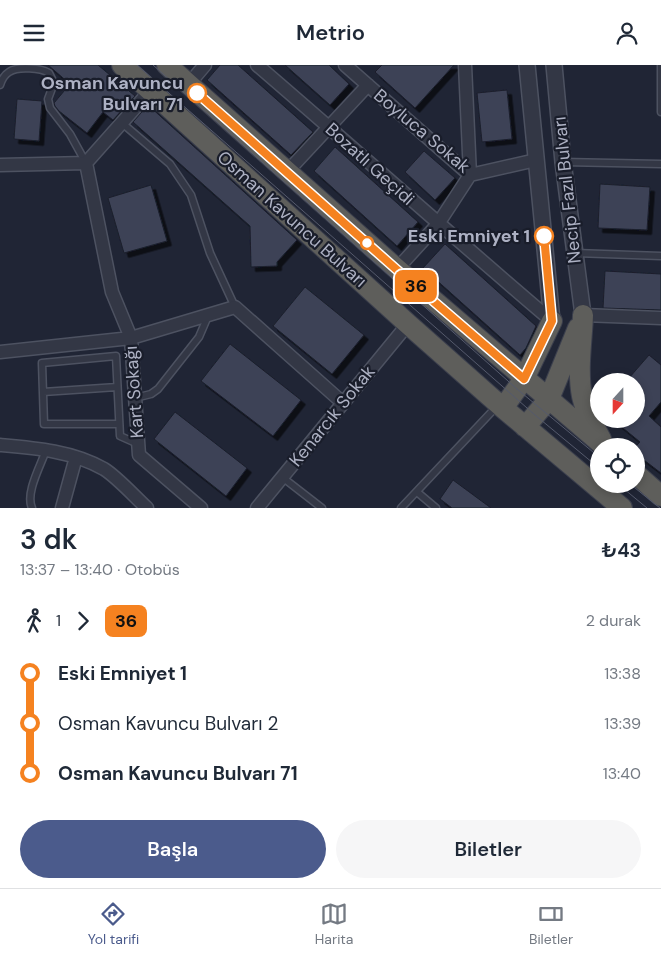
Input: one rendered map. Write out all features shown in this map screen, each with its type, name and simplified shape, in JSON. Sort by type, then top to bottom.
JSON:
[{"type":"highway","name":"Osman Kavuncu Bulvarı","points":[[122,65],[408,324],[525,427],[622,508]]},
{"type":"highway","name":"Osman Kavuncu Bulvarı","points":[[166,65],[396,269],[595,438]]},
{"type":"highway","points":[[525,427],[549,399],[583,315]]},
{"type":"highway","points":[[583,315],[582,397],[590,419],[601,438]]},
{"type":"highway","points":[[501,406],[524,379],[552,321]]},
{"type":"highway","points":[[645,482],[661,495]]},
{"type":"street","points":[[188,85],[206,65]]},
{"type":"street","name":"Bozatlı Geçidi","points":[[257,65],[438,225],[552,321]]},
{"type":"street","name":"Boyluca Sokak","points":[[345,65],[470,175],[536,160]]},
{"type":"street","points":[[396,269],[438,225],[470,175],[465,65]]},
{"type":"street","name":"Necip Fazıl Bulvarı","points":[[527,65],[552,321]]},
{"type":"street","name":"Necip Fazıl Bulvarı","points":[[554,65],[563,163],[583,315]]},
{"type":"street","points":[[287,172],[368,85]]},
{"type":"street","points":[[0,165],[86,163],[150,91]]},
{"type":"street","name":"Kart Sokağı","points":[[86,163],[112,292],[131,338],[139,455],[201,508]]},
{"type":"street","points":[[0,352],[131,338],[235,307],[343,403]]},
{"type":"street","points":[[583,315],[661,318]]},
{"type":"street","name":"Kenarcık Sokak","points":[[257,508],[408,324]]},
{"type":"street","points":[[0,445],[46,450],[76,457],[105,470],[147,508]]},
{"type":"street","points":[[62,508],[76,457]]},
{"type":"lane","points":[[661,65],[661,112]]},
{"type":"lane","points":[[0,85],[4,75],[13,70],[41,70],[49,73],[54,83],[48,99],[50,109],[70,134],[86,163]]},
{"type":"lane","points":[[122,123],[170,164],[191,195],[210,253],[235,307]]},
{"type":"lane","points":[[563,163],[661,164]]},
{"type":"lane","points":[[574,253],[661,256]]},
{"type":"lane","points":[[135,399],[151,394],[158,389],[199,337],[208,315]]},
{"type":"lane","points":[[119,424],[44,424],[42,363],[116,356],[120,436],[138,445]]},
{"type":"lane","points":[[43,392],[118,387]]},
{"type":"lane","points":[[401,508],[501,406]]},
{"type":"lane","points":[[32,508],[30,494],[46,450]]},
{"type":"lane","points":[[282,477],[322,508]]},
{"type":"lane","points":[[416,493],[436,508]]},
{"type":"building","points":[[48,65],[98,65],[135,96],[113,120],[103,112],[87,133],[55,106],[54,103],[70,84]]},
{"type":"building","points":[[220,65],[238,65],[313,132],[291,155],[207,80]]},
{"type":"building","points":[[285,65],[329,65],[349,84],[330,105]]},
{"type":"building","points":[[382,65],[454,65],[415,108],[375,72]]},
{"type":"building","points":[[507,90],[512,139],[482,142],[477,93]]},
{"type":"building","points":[[17,99],[42,101],[39,141],[14,139]]},
{"type":"building","points":[[148,105],[297,240],[277,262],[277,266],[251,267],[250,226],[133,122]]},
{"type":"building","points":[[335,147],[418,222],[397,246],[314,171]]},
{"type":"building","points":[[424,151],[455,178],[435,200],[405,172]]},
{"type":"building","points":[[600,184],[650,187],[647,230],[598,228]]},
{"type":"building","points":[[151,185],[167,241],[124,253],[108,198]]},
{"type":"building","points":[[445,244],[536,326],[526,348],[520,355],[423,268]]},
{"type":"building","points":[[605,271],[661,274],[661,310],[603,308]]},
{"type":"building","points":[[305,287],[364,335],[332,374],[273,326]]},
{"type":"building","points":[[230,344],[301,400],[273,436],[201,381]]},
{"type":"building","points":[[649,355],[661,365],[661,402],[649,416],[661,427],[661,473],[645,461],[645,438],[635,438],[623,428],[645,428],[645,373],[633,373]]},
{"type":"building","points":[[175,412],[247,468],[226,496],[154,439]]},
{"type":"building","points":[[453,480],[491,508],[452,508],[440,499]]},
{"type":"tram line","points":[[137,65],[535,415],[590,461]]},
{"type":"tram line","points":[[153,65],[517,389],[590,450]]},
{"type":"tram line","points":[[629,493],[647,508]]},
{"type":"tram line","points":[[641,493],[660,508]]},
{"type":"bus line","name":"36","points":[[197,93],[524,379],[552,321],[544,236]]},
{"type":"place","name":"Osman Kavuncu Bulvarı 71","points":[[197,93]]},
{"type":"place","name":"Eski Emniyet 1","points":[[544,236]]}]
